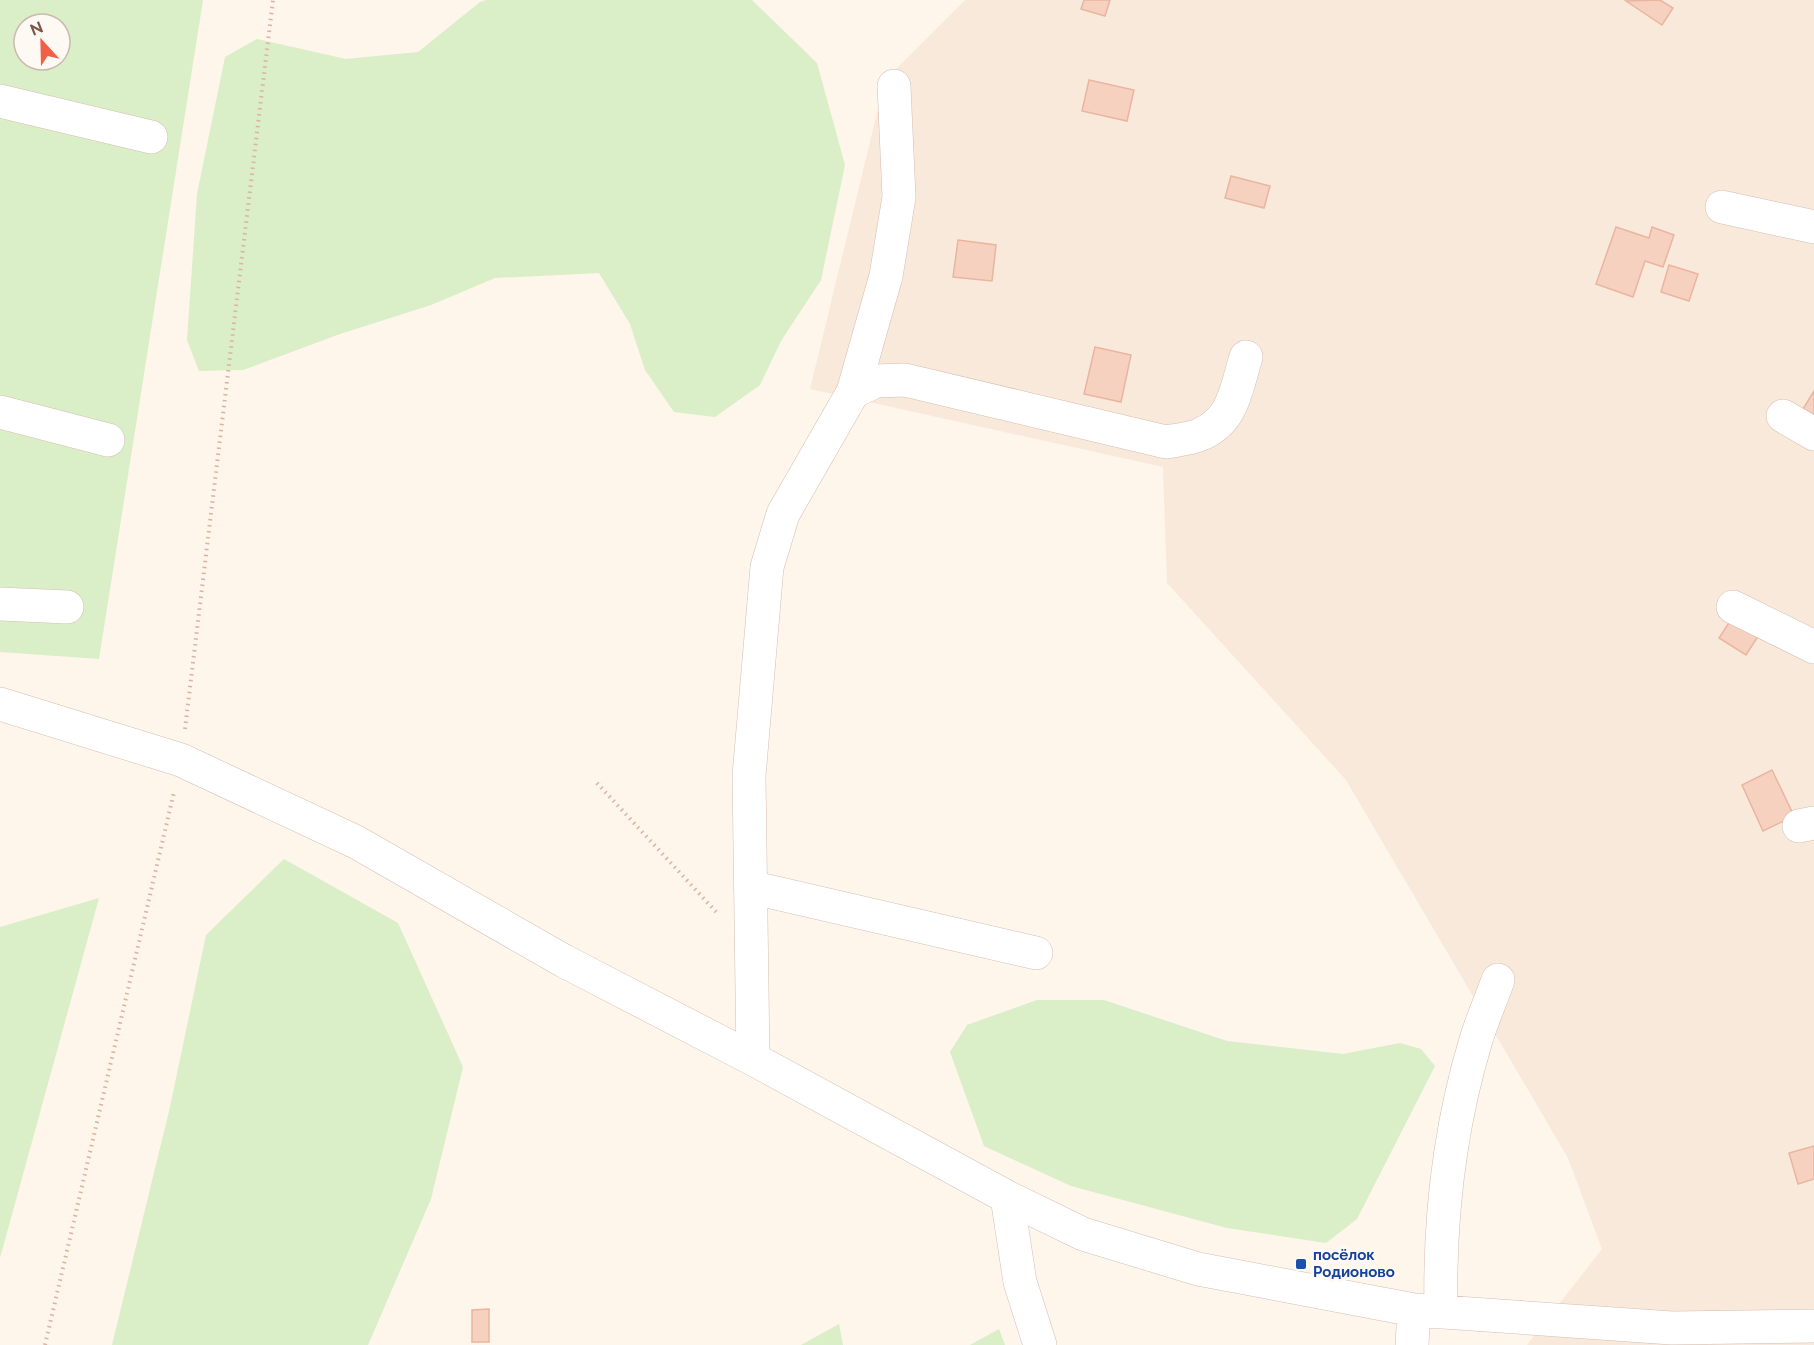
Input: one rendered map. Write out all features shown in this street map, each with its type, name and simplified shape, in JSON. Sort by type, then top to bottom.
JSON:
[{"type":"street","points":[[753,1059],[749,776],[768,567],[783,514],[853,392],[886,276],[899,197],[894,86]]},
{"type":"street","points":[[0,100],[151,137]]},
{"type":"street","points":[[1722,207],[1814,227]]},
{"type":"street","points":[[853,392],[876,381],[905,380],[1166,442],[1198,436],[1216,425],[1228,412],[1246,357]]},
{"type":"street","points":[[0,412],[108,440]]},
{"type":"street","points":[[1783,417],[1814,434]]},
{"type":"street","points":[[0,604],[66,607]]},
{"type":"street","points":[[1733,607],[1814,647]]},
{"type":"street","points":[[0,704],[181,760],[356,842],[564,961],[753,1059],[1007,1197],[1083,1234],[1198,1269],[1427,1311],[1675,1336],[1814,1326]]},
{"type":"street","points":[[750,887],[1036,953]]},
{"type":"street","points":[[1412,1345],[1427,1311],[1440,1259],[1447,1175],[1459,1112],[1476,1040],[1498,980]]},
{"type":"street","points":[[1007,1197],[1020,1282],[1040,1345]]},
{"type":"path","points":[[45,1345],[181,760],[273,0]]},
{"type":"path","points":[[597,783],[725,922],[752,939]]},
{"type":"shaded area","points":[[965,0],[1814,0],[1814,1345],[1527,1345],[1602,1249],[1568,1158],[1346,780],[1167,583],[1163,467],[810,389],[885,80]]},
{"type":"green space","points":[[0,0],[203,0],[99,659],[0,652]]},
{"type":"green space","points":[[486,0],[752,0],[817,63],[845,165],[821,280],[781,341],[760,385],[715,417],[674,412],[645,370],[630,324],[599,273],[495,278],[431,305],[337,335],[243,370],[199,371],[187,340],[197,194],[225,57],[257,39],[346,59],[418,52],[480,2]]},
{"type":"green space","points":[[284,859],[398,923],[463,1067],[431,1199],[368,1345],[112,1345],[170,1107],[206,935]]},
{"type":"green space","points":[[99,898],[0,1258],[0,927]]},
{"type":"green space","points":[[1037,1000],[1104,1000],[1227,1041],[1343,1054],[1400,1043],[1421,1049],[1435,1066],[1357,1219],[1326,1243],[1227,1228],[1071,1186],[984,1146],[950,1052],[967,1025]]},
{"type":"green space","points":[[839,1324],[843,1345],[801,1345]]},
{"type":"green space","points":[[999,1329],[1005,1345],[970,1345]]},
{"type":"building","points":[[1084,0],[1110,0],[1105,16],[1081,9]]},
{"type":"building","points":[[1660,0],[1673,8],[1662,25],[1626,1]]},
{"type":"building","points":[[1089,80],[1134,90],[1127,121],[1082,111]]},
{"type":"building","points":[[1231,176],[1270,186],[1264,208],[1225,198]]},
{"type":"building","points":[[1616,227],[1649,238],[1652,227],[1674,235],[1663,267],[1645,261],[1633,297],[1596,284]]},
{"type":"building","points":[[958,240],[996,245],[992,281],[953,277]]},
{"type":"building","points":[[1669,265],[1698,274],[1689,301],[1661,292]]},
{"type":"building","points":[[1095,347],[1131,355],[1121,402],[1084,394]]},
{"type":"building","points":[[1814,391],[1814,415],[1803,409]]},
{"type":"building","points":[[1732,618],[1759,635],[1746,655],[1719,638]]},
{"type":"building","points":[[1772,770],[1794,816],[1763,831],[1742,785]]},
{"type":"building","points":[[1814,1146],[1814,1179],[1798,1184],[1789,1153]]},
{"type":"building","points":[[489,1309],[489,1342],[472,1342],[472,1310]]},
{"type":"place","name":"посёлок Родионово","points":[[1301,1264]]}]
